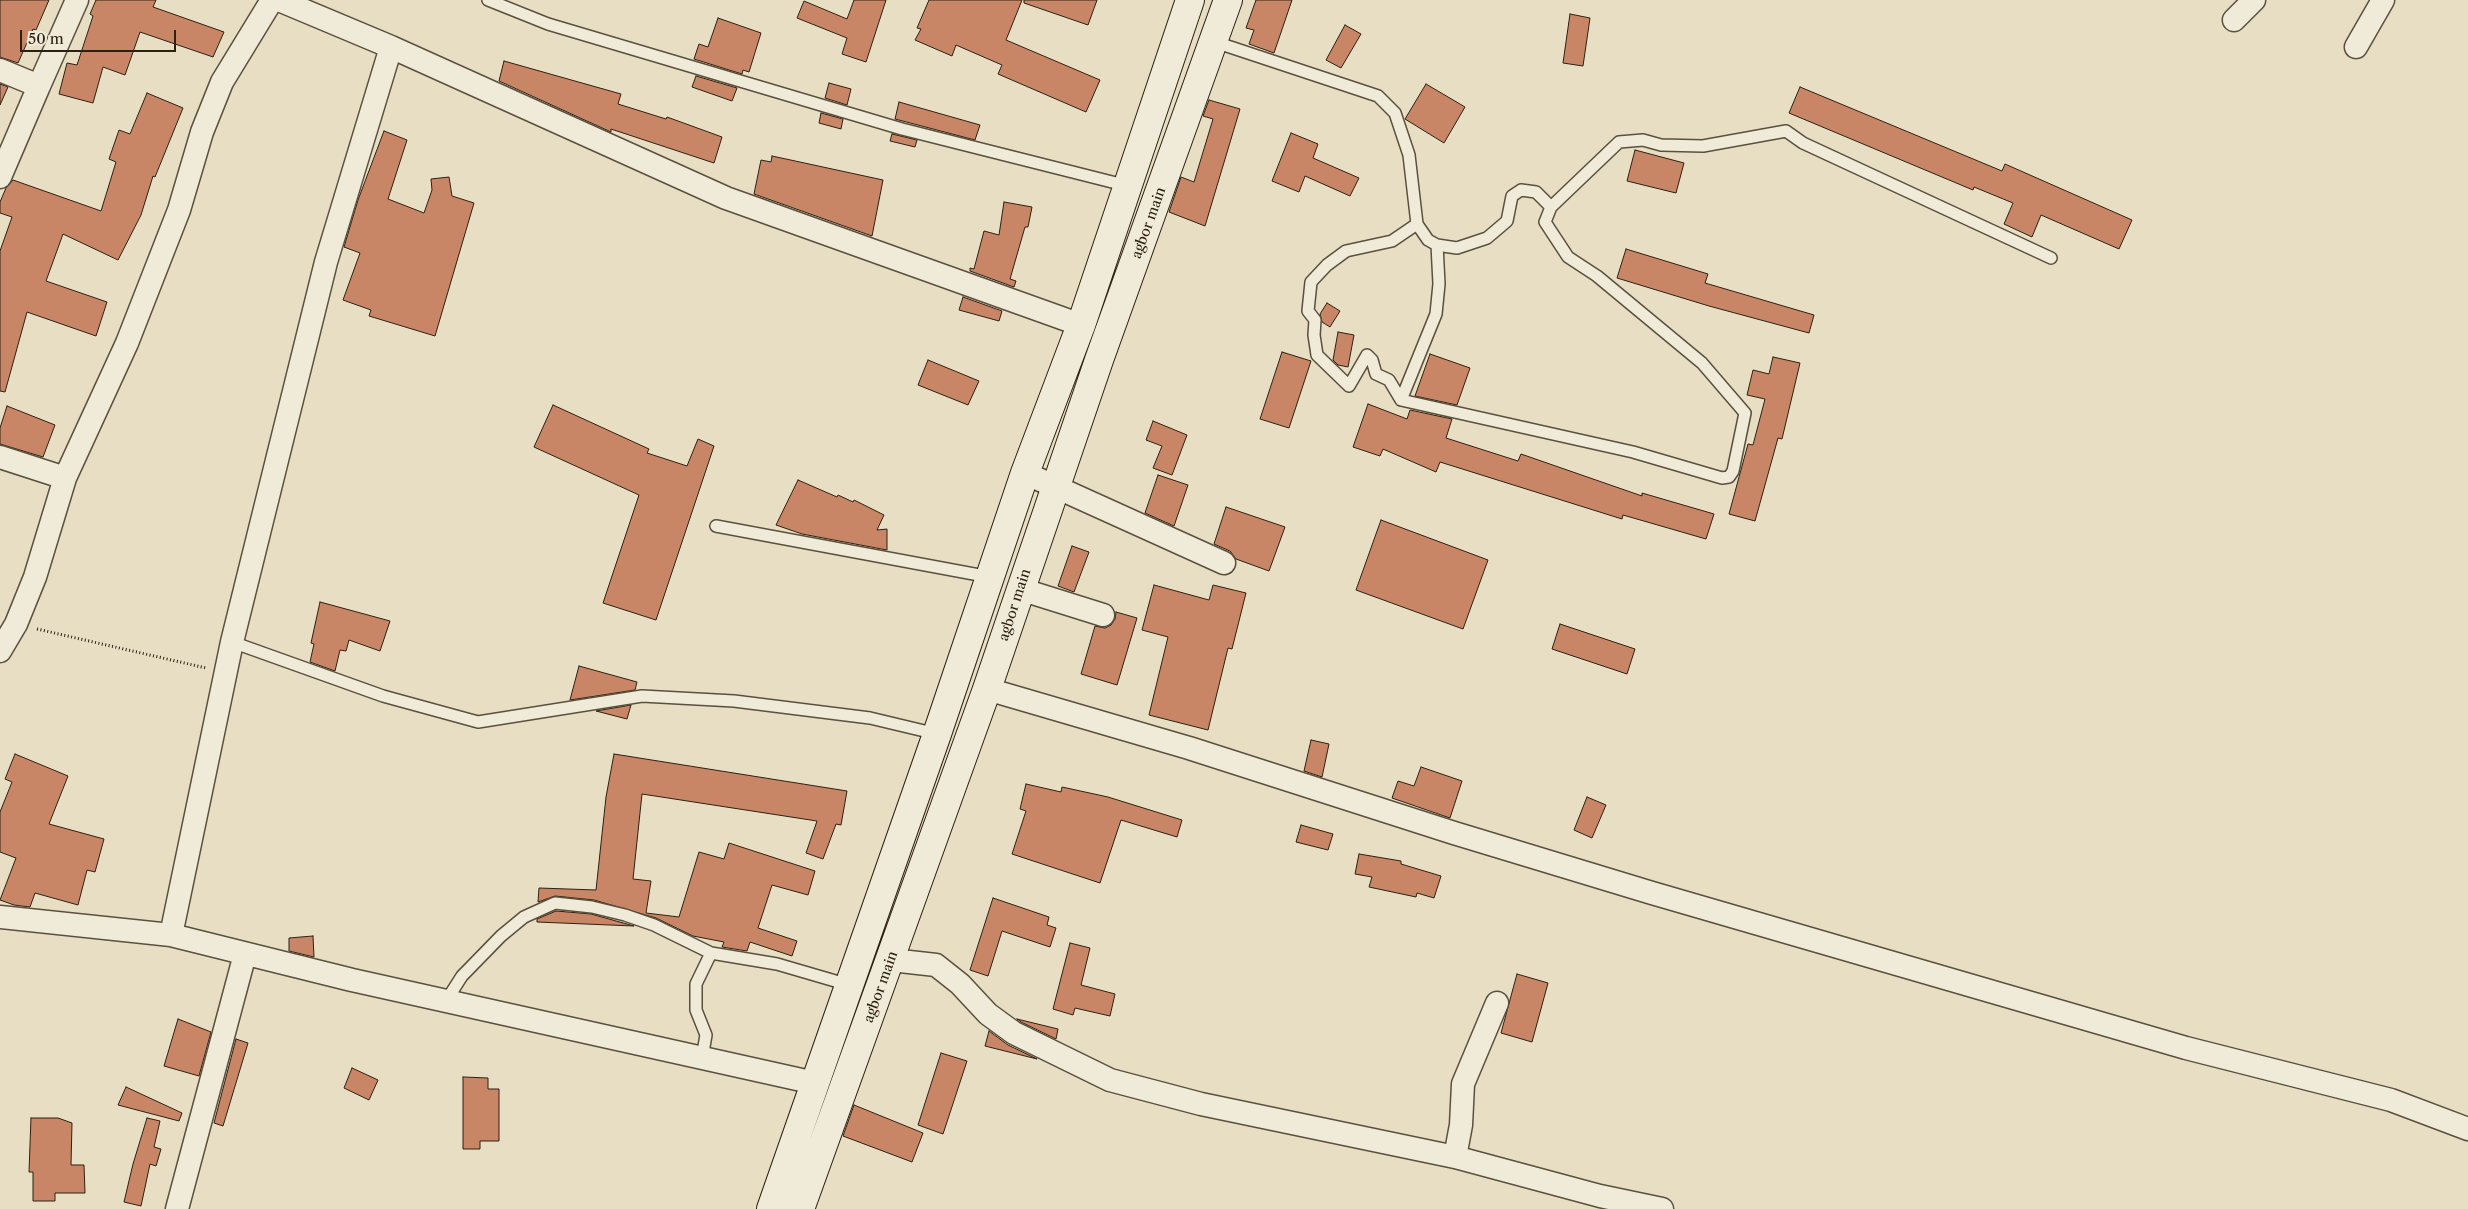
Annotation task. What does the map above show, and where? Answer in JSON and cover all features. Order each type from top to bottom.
[{"type":"main road","points":[[771,1209],[937,734],[1025,474],[1081,325],[1190,0]]},
{"type":"main road","name":"agbor main","points":[[800,1209],[988,689],[1055,486],[1228,0]]},
{"type":"street","points":[[0,177],[77,0]]},
{"type":"street","points":[[0,651],[16,624],[35,578],[65,478],[127,343],[179,210],[202,132],[222,82],[272,0]]},
{"type":"street","points":[[279,0],[391,47],[726,198],[1081,325]]},
{"type":"street","points":[[2234,20],[2254,0]]},
{"type":"street","points":[[2356,47],[2383,0]]},
{"type":"street","points":[[171,936],[225,672],[326,262],[391,47]]},
{"type":"street","points":[[0,70],[39,86]]},
{"type":"street","points":[[0,457],[65,478]]},
{"type":"street","points":[[1025,474],[1224,563]]},
{"type":"street","points":[[1020,589],[1103,615]]},
{"type":"street","points":[[988,689],[1189,748],[1454,833],[1652,893],[2186,1048],[2391,1100],[2468,1129]]},
{"type":"street","points":[[0,917],[171,936],[446,1001],[815,1083]]},
{"type":"street","points":[[177,1209],[245,954]]},
{"type":"street","points":[[891,960],[936,965],[956,979],[988,1014],[1014,1033],[1110,1080],[1201,1104],[1455,1157],[1600,1196],[1662,1209]]},
{"type":"street","points":[[1455,1157],[1461,1125],[1463,1084],[1497,1003]]},
{"type":"lane","points":[[488,0],[548,24],[892,126],[1128,186]]},
{"type":"lane","points":[[1212,41],[1378,96],[1395,113],[1408,155],[1411,191],[1418,224],[1428,240],[1437,245],[1457,248],[1487,238],[1507,221],[1512,196],[1521,190],[1536,192],[1551,207]]},
{"type":"lane","points":[[1418,224],[1392,240],[1342,254],[1311,282],[1308,310],[1315,320],[1314,335],[1317,355],[1349,386],[1367,355],[1372,360],[1376,374],[1389,380],[1401,400],[1633,452],[1722,478],[1728,477],[1733,471],[1745,412],[1702,363],[1597,276],[1568,257],[1545,222],[1551,207],[1619,142],[1643,140],[1661,145],[1703,146],[1786,130],[1803,142],[2051,258]]},
{"type":"lane","points":[[1401,400],[1436,314],[1439,284],[1437,245]]},
{"type":"lane","points":[[716,526],[991,577]]},
{"type":"lane","points":[[232,642],[383,696],[478,722],[642,696],[734,702],[870,718],[937,734]]},
{"type":"lane","points":[[446,1001],[462,976],[501,936],[524,917],[555,903],[592,907],[625,915],[654,925],[711,953],[777,964],[849,985]]},
{"type":"lane","points":[[702,1058],[706,1035],[696,1010],[696,984],[711,953]]},
{"type":"path","points":[[16,624],[170,661],[225,672]]},
{"type":"building","points":[[0,0],[49,0],[36,30],[33,29],[18,63],[0,57]]},
{"type":"building","points":[[96,0],[156,0],[153,7],[224,32],[213,57],[140,32],[125,75],[103,67],[93,103],[59,94],[67,63],[77,65],[93,16],[90,14]]},
{"type":"building","points":[[854,0],[886,0],[866,62],[842,54],[847,38],[797,18],[804,1],[847,19]]},
{"type":"building","points":[[929,0],[1022,0],[1006,40],[1100,80],[1086,112],[998,74],[1002,65],[956,45],[952,56],[915,40],[921,29],[917,28]]},
{"type":"building","points":[[1024,0],[1097,0],[1088,25],[1024,3]]},
{"type":"building","points":[[1256,0],[1292,0],[1274,53],[1249,44],[1254,30],[1246,28]]},
{"type":"building","points":[[1570,14],[1590,18],[1583,66],[1563,63]]},
{"type":"building","points":[[718,18],[761,33],[749,72],[743,70],[742,74],[694,59],[699,44],[708,47]]},
{"type":"building","points":[[1345,25],[1361,34],[1341,68],[1326,60]]},
{"type":"building","points":[[504,61],[621,94],[618,104],[666,119],[667,117],[722,137],[714,163],[611,129],[611,132],[499,81]]},
{"type":"building","points":[[696,76],[737,88],[732,101],[692,87]]},
{"type":"building","points":[[829,83],[851,89],[847,105],[825,98]]},
{"type":"building","points":[[0,84],[8,87],[0,105]]},
{"type":"building","points":[[1426,84],[1465,107],[1444,143],[1405,119]]},
{"type":"building","points":[[1800,87],[2002,171],[2005,164],[2132,220],[2119,249],[2041,215],[2032,237],[2004,224],[2013,203],[1974,187],[1973,190],[1789,113]]},
{"type":"building","points":[[147,93],[183,108],[155,177],[153,176],[141,215],[118,260],[63,234],[46,281],[107,302],[96,336],[27,312],[5,392],[0,391],[0,251],[12,217],[0,213],[0,202],[6,188],[13,180],[101,211],[116,162],[109,159],[119,130],[130,134]]},
{"type":"building","points":[[1209,100],[1240,109],[1205,226],[1169,212],[1181,177],[1194,182],[1213,119],[1203,116]]},
{"type":"building","points":[[899,102],[980,125],[975,140],[895,119]]},
{"type":"building","points":[[821,113],[843,119],[841,129],[819,123]]},
{"type":"building","points":[[384,131],[407,140],[388,199],[424,213],[432,190],[431,179],[449,177],[452,196],[474,203],[435,336],[369,316],[371,310],[343,300],[360,253],[344,247],[358,200]]},
{"type":"building","points":[[1291,133],[1318,144],[1313,158],[1359,178],[1350,196],[1305,176],[1299,192],[1272,181]]},
{"type":"building","points":[[892,134],[917,140],[915,147],[890,141]]},
{"type":"building","points":[[1635,150],[1684,163],[1676,193],[1627,181]]},
{"type":"building","points":[[772,156],[883,180],[872,236],[754,194],[761,160],[771,162]]},
{"type":"building","points":[[1004,202],[1032,207],[1028,227],[1025,227],[1010,279],[1016,281],[1014,287],[970,271],[970,268],[974,269],[984,231],[999,235]]},
{"type":"building","points":[[1626,249],[1708,274],[1705,283],[1814,315],[1809,333],[1709,306],[1617,278]]},
{"type":"building","points":[[963,297],[1002,311],[999,321],[959,310]]},
{"type":"building","points":[[1327,303],[1340,311],[1330,327],[1322,322],[1320,314]]},
{"type":"building","points":[[1338,332],[1354,335],[1348,367],[1338,365],[1333,360]]},
{"type":"building","points":[[1282,352],[1311,361],[1289,428],[1260,419]]},
{"type":"building","points":[[1430,354],[1470,368],[1457,405],[1415,396]]},
{"type":"building","points":[[1773,357],[1800,363],[1782,439],[1778,438],[1755,521],[1729,514],[1748,444],[1753,445],[1765,399],[1747,395],[1753,370],[1769,374]]},
{"type":"building","points":[[928,360],[979,381],[968,405],[918,385]]},
{"type":"building","points":[[1368,404],[1407,419],[1410,410],[1452,419],[1446,438],[1518,461],[1521,454],[1642,496],[1642,493],[1714,514],[1706,539],[1623,515],[1622,519],[1440,462],[1436,472],[1383,449],[1380,456],[1353,447]]},
{"type":"building","points":[[553,405],[649,449],[647,453],[687,466],[698,439],[714,446],[656,620],[603,603],[639,495],[534,447]]},
{"type":"building","points":[[7,406],[55,425],[43,457],[0,444],[0,428]]},
{"type":"building","points":[[1153,421],[1187,435],[1172,475],[1153,468],[1162,446],[1146,440]]},
{"type":"building","points":[[1158,475],[1188,485],[1174,526],[1145,513]]},
{"type":"building","points":[[798,480],[837,497],[838,495],[853,502],[854,500],[884,515],[877,530],[887,529],[887,550],[802,534],[776,525]]},
{"type":"building","points":[[1226,507],[1285,527],[1269,571],[1236,559],[1230,551],[1214,544]]},
{"type":"building","points":[[1381,520],[1488,560],[1463,629],[1356,590]]},
{"type":"building","points":[[1072,546],[1089,552],[1074,592],[1058,586]]},
{"type":"building","points":[[1154,585],[1209,600],[1213,585],[1246,593],[1232,649],[1228,648],[1208,730],[1149,715],[1168,637],[1142,630]]},
{"type":"building","points":[[320,602],[390,621],[380,651],[349,640],[346,651],[340,650],[335,671],[310,662],[314,644],[311,643]]},
{"type":"building","points":[[1116,612],[1137,618],[1117,685],[1081,674],[1095,626],[1105,628],[1111,625],[1115,619]]},
{"type":"building","points":[[1560,624],[1635,649],[1627,674],[1552,649]]},
{"type":"building","points":[[579,666],[637,682],[635,690],[570,700]]},
{"type":"building","points":[[631,705],[627,719],[596,711]]},
{"type":"building","points":[[1311,740],[1329,744],[1322,777],[1304,771]]},
{"type":"building","points":[[15,754],[68,776],[49,824],[104,839],[95,872],[87,870],[78,905],[35,893],[30,907],[14,905],[0,900],[16,858],[0,852],[0,812],[12,782],[5,779]]},
{"type":"building","points":[[614,754],[847,791],[841,825],[836,824],[823,859],[806,853],[817,821],[642,794],[633,879],[651,881],[646,913],[679,917],[699,852],[724,859],[729,843],[815,871],[808,895],[772,885],[758,928],[797,941],[792,956],[750,942],[747,951],[722,947],[724,942],[693,936],[656,918],[594,900],[555,896],[538,902],[539,888],[596,890],[606,797]]},
{"type":"building","points":[[1421,767],[1462,781],[1450,818],[1392,798],[1398,781],[1414,786]]},
{"type":"building","points":[[1026,784],[1061,792],[1062,787],[1108,797],[1182,820],[1177,837],[1121,820],[1100,883],[1012,854],[1026,811],[1020,809]]},
{"type":"building","points":[[1587,797],[1606,805],[1592,838],[1574,830]]},
{"type":"building","points":[[1301,825],[1333,834],[1328,850],[1296,842]]},
{"type":"building","points":[[1359,854],[1401,861],[1401,864],[1441,876],[1434,898],[1417,893],[1416,897],[1369,887],[1372,877],[1355,874]]},
{"type":"building","points":[[993,898],[1049,917],[1047,925],[1056,928],[1050,947],[1002,931],[988,976],[970,970]]},
{"type":"building","points":[[556,911],[591,914],[634,926],[537,922],[537,919]]},
{"type":"building","points":[[313,936],[314,957],[289,951],[289,938]]},
{"type":"building","points":[[1070,943],[1090,948],[1081,985],[1115,994],[1110,1016],[1075,1008],[1073,1015],[1053,1009]]},
{"type":"building","points":[[1517,974],[1548,983],[1532,1042],[1501,1033]]},
{"type":"building","points":[[178,1019],[211,1032],[199,1076],[164,1066]]},
{"type":"building","points":[[1017,1019],[1058,1029],[1056,1039],[1021,1022]]},
{"type":"building","points":[[989,1031],[1008,1045],[1037,1059],[985,1046]]},
{"type":"building","points":[[236,1039],[248,1043],[223,1126],[214,1123]]},
{"type":"building","points":[[941,1053],[967,1061],[943,1134],[918,1125]]},
{"type":"building","points":[[352,1068],[378,1080],[369,1100],[344,1088]]},
{"type":"building","points":[[463,1077],[488,1078],[488,1089],[499,1089],[499,1141],[480,1141],[480,1149],[463,1149]]},
{"type":"building","points":[[126,1087],[182,1113],[179,1121],[118,1105]]},
{"type":"building","points":[[854,1105],[923,1133],[912,1162],[843,1136]]},
{"type":"building","points":[[31,1118],[58,1118],[72,1123],[71,1165],[84,1165],[85,1193],[55,1193],[55,1201],[33,1201],[33,1172],[29,1172]]},
{"type":"building","points":[[147,1118],[160,1121],[154,1147],[161,1149],[156,1166],[150,1164],[141,1206],[124,1202]]}]
